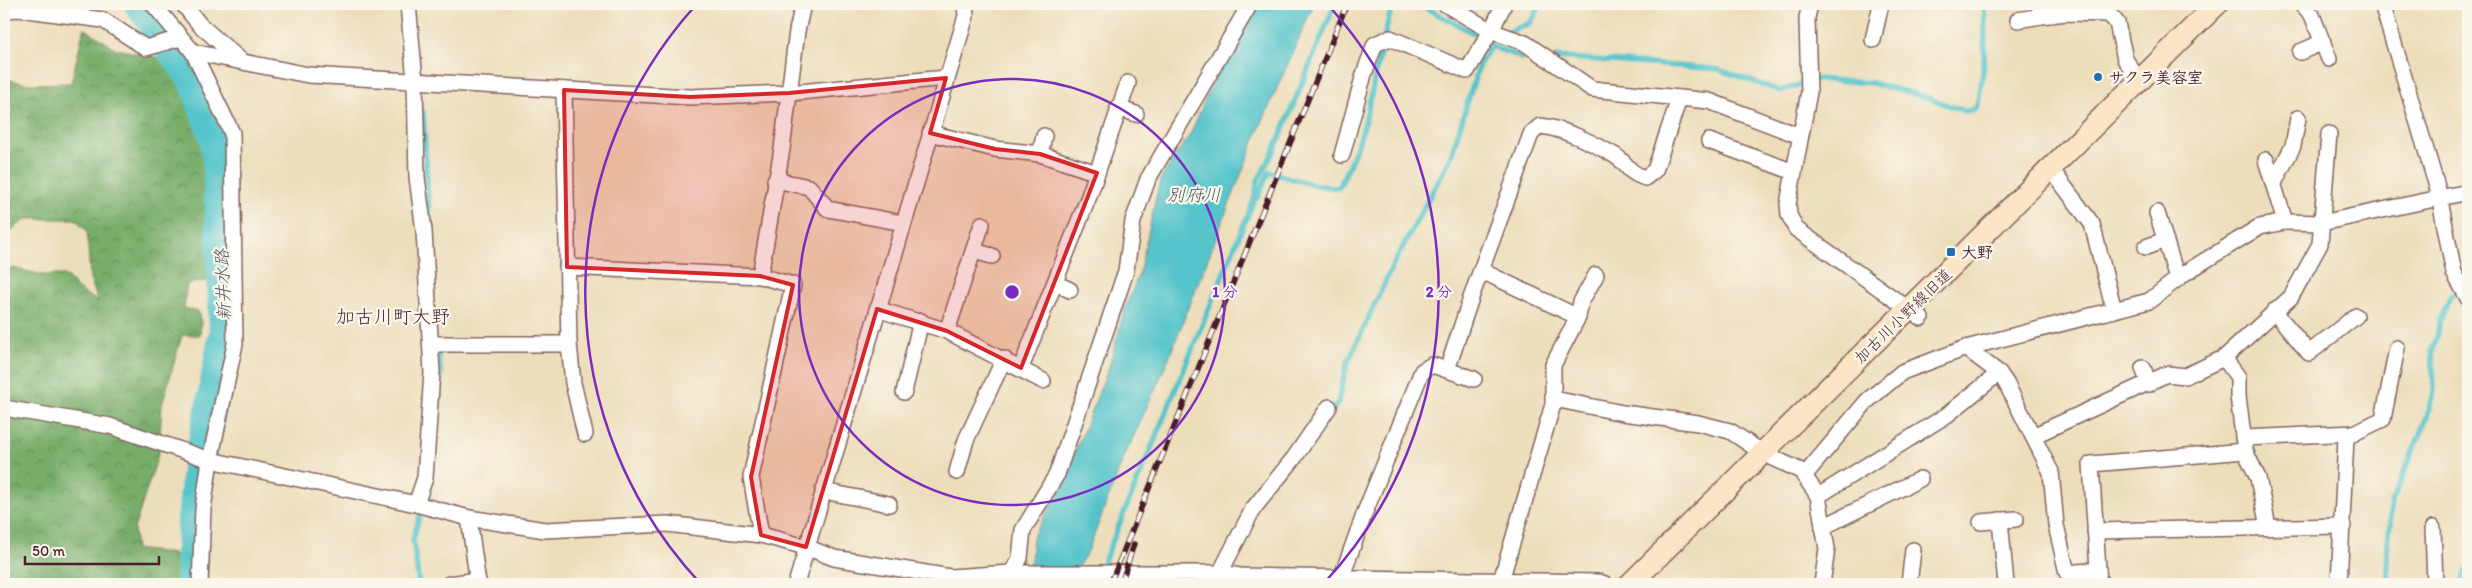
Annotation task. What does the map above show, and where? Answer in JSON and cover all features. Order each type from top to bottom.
[{"type":"street","points":[[153,4],[193,52],[232,133],[234,344],[210,460],[203,509],[200,584]]},
{"type":"street","points":[[183,4],[200,25],[240,60]]},
{"type":"street","points":[[408,4],[415,81],[417,177],[424,231],[432,372],[425,478],[416,504]]},
{"type":"street","points":[[760,276],[775,180],[782,149],[803,4]]},
{"type":"street","points":[[796,584],[966,16],[965,4]]},
{"type":"street","points":[[1009,579],[1020,558],[1023,530],[1057,474],[1091,378],[1126,271],[1133,221],[1148,179],[1250,4]]},
{"type":"street","points":[[1445,4],[1492,31],[1517,40],[1592,89],[1709,101],[1800,136]]},
{"type":"street","points":[[1342,155],[1342,131],[1375,44],[1390,38],[1467,71],[1492,31],[1504,4]]},
{"type":"street","points":[[1810,4],[1807,18],[1809,81],[1788,204],[1789,215],[1796,229],[1915,314]]},
{"type":"street","points":[[1873,40],[1881,4]]},
{"type":"street","name":"加古川小野線旧道","points":[[1630,584],[1763,453],[1915,314],[2051,169],[2217,4]]},
{"type":"street","points":[[2302,4],[2312,15],[2329,59]]},
{"type":"street","points":[[2382,4],[2440,199],[2454,273],[2468,298]]},
{"type":"street","points":[[4,10],[20,9],[103,20],[146,48],[180,38]]},
{"type":"street","points":[[2018,20],[2040,10],[2109,14],[2117,23],[2125,59],[2139,81]]},
{"type":"street","points":[[2300,52],[2323,42]]},
{"type":"street","points":[[193,52],[308,75],[690,98],[789,93],[946,78]]},
{"type":"street","points":[[1021,368],[1097,172],[1128,83]]},
{"type":"street","points":[[564,90],[569,344],[573,383],[584,434]]},
{"type":"street","points":[[1447,370],[1532,134],[1540,126],[1553,127],[1615,156],[1632,174],[1645,178],[1655,170],[1679,99]]},
{"type":"street","points":[[1118,108],[1136,114]]},
{"type":"street","points":[[2274,183],[2293,146],[2298,118]]},
{"type":"street","points":[[930,133],[995,149],[1040,154],[1097,172]]},
{"type":"street","points":[[2033,436],[2149,384],[2167,374],[2185,376],[2224,358],[2274,311],[2292,297],[2320,244],[2329,134]]},
{"type":"street","points":[[1040,154],[1044,136]]},
{"type":"street","points":[[1709,141],[1794,172]]},
{"type":"street","points":[[2266,160],[2285,222]]},
{"type":"street","points":[[2051,169],[2092,224],[2114,310]]},
{"type":"street","points":[[775,180],[809,186],[828,209],[903,223]]},
{"type":"street","points":[[1804,476],[1877,391],[1902,372],[1916,365],[1966,348],[2149,301],[2177,278],[2259,227],[2285,222],[2321,223],[2468,192]]},
{"type":"street","points":[[2157,214],[2177,278]]},
{"type":"street","points":[[947,330],[982,224]]},
{"type":"street","points":[[2146,247],[2165,240]]},
{"type":"street","points":[[974,251],[992,256]]},
{"type":"street","points":[[567,267],[760,276],[793,284],[751,477],[760,535]]},
{"type":"street","points":[[1482,271],[1578,317]]},
{"type":"street","points":[[1501,582],[1553,405],[1553,366],[1578,317],[1581,302],[1596,275]]},
{"type":"street","points":[[1054,283],[1070,290]]},
{"type":"street","points":[[877,309],[947,330],[1044,381]]},
{"type":"street","points":[[2274,311],[2309,353],[2356,316]]},
{"type":"street","points":[[904,392],[921,321]]},
{"type":"street","points":[[431,344],[569,344]]},
{"type":"street","points":[[1966,348],[1999,373],[2033,436],[2052,479],[2056,525],[2067,573],[2098,577],[2091,464],[2354,433]]},
{"type":"street","points":[[2339,584],[2346,438],[2383,419],[2397,348]]},
{"type":"street","points":[[2224,358],[2238,377],[2244,445],[2258,478],[2268,527]]},
{"type":"street","points":[[957,472],[966,440],[1004,359]]},
{"type":"street","points":[[1342,576],[1368,504],[1422,370],[1432,366],[1474,379]]},
{"type":"street","points":[[2142,368],[2149,384]]},
{"type":"street","points":[[1818,496],[1947,415],[1999,373]]},
{"type":"street","points":[[1553,405],[1560,400],[1623,413],[1698,422],[1730,431],[1763,453],[1800,471],[1818,496],[1827,549],[1822,584]]},
{"type":"street","points":[[1228,579],[1253,509],[1294,458],[1330,407]]},
{"type":"street","points":[[4,408],[110,426],[210,460],[416,504],[469,518],[545,530],[667,524],[760,535],[806,547],[834,558],[949,581],[1084,578],[1228,579],[1342,576],[1501,582],[1599,582],[1605,584]]},
{"type":"street","points":[[1823,527],[1920,479]]},
{"type":"street","points":[[823,491],[890,504]]},
{"type":"street","points":[[450,584],[478,582],[469,518]]},
{"type":"street","points":[[1981,522],[2016,519]]},
{"type":"street","points":[[2000,520],[2006,584]]},
{"type":"street","points":[[2095,531],[2343,526]]},
{"type":"street","points":[[2433,528],[2435,584]]},
{"type":"street","points":[[1909,584],[1913,550]]},
{"type":"highlighted area","points":[[946,78],[930,133],[995,149],[1040,154],[1097,173],[1021,368],[947,331],[877,309],[806,547],[761,535],[751,477],[793,285],[760,276],[567,267],[564,90],[690,97],[789,93]]},
{"type":"green space","points":[[84,28],[116,49],[179,62],[199,94],[219,140],[225,266],[212,280],[187,284],[184,308],[198,311],[201,322],[200,335],[182,335],[162,405],[159,452],[134,529],[136,549],[175,554],[183,577],[182,584],[4,584],[4,271],[12,268],[44,275],[65,275],[78,289],[98,302],[90,279],[87,231],[75,219],[26,219],[4,236],[4,79],[30,84],[71,83]]},
{"type":"water","name":"別府川","points":[[1245,4],[1314,4],[1257,134],[1166,365],[1122,462],[1088,551],[1067,584],[1021,584],[1031,560],[1033,536],[1058,494],[1109,367],[1124,311],[1139,274],[1160,180],[1191,133]]},
{"type":"waterway","name":"新井水路","points":[[140,4],[195,81],[215,137],[219,171],[225,331],[198,467],[193,521],[191,584]]},
{"type":"waterway","points":[[1103,564],[1254,200],[1258,180],[1275,149],[1335,4]]},
{"type":"waterway","points":[[1254,200],[1258,196],[1269,172],[1311,184],[1338,188],[1340,186],[1362,132],[1393,4]]},
{"type":"waterway","points":[[1418,4],[1485,39]]},
{"type":"waterway","points":[[1506,33],[1530,23],[1541,4]]},
{"type":"waterway","points":[[1556,57],[1717,69],[1780,91],[1817,79],[1871,83],[1923,96],[1965,111],[1976,109],[1979,96],[1985,43],[1984,4]]},
{"type":"waterway","points":[[1490,43],[1491,46],[1521,58]]},
{"type":"waterway","points":[[1332,411],[1338,402],[1347,364],[1392,267],[1450,159],[1479,65],[1491,46]]},
{"type":"waterway","points":[[423,112],[429,215]]},
{"type":"waterway","points":[[432,249],[434,272]]},
{"type":"waterway","points":[[2465,263],[2468,257]]},
{"type":"waterway","points":[[2389,584],[2387,553],[2392,502],[2427,417],[2434,388],[2432,351],[2441,318],[2451,295]]},
{"type":"waterway","points":[[437,409],[441,372],[438,354]]},
{"type":"waterway","points":[[419,584],[413,539],[420,515]]},
{"type":"waterway","points":[[2461,584],[2468,569]]},
{"type":"railway","points":[[1110,584],[1347,4]]},
{"type":"railway","points":[[1121,584],[1134,544]]},
{"type":"place","name":"サクラ美容室","points":[[2098,77]]},
{"type":"place","name":"大野","points":[[1951,252]]},
{"type":"district","name":"加古川町大野","points":[[393,316]]}]
